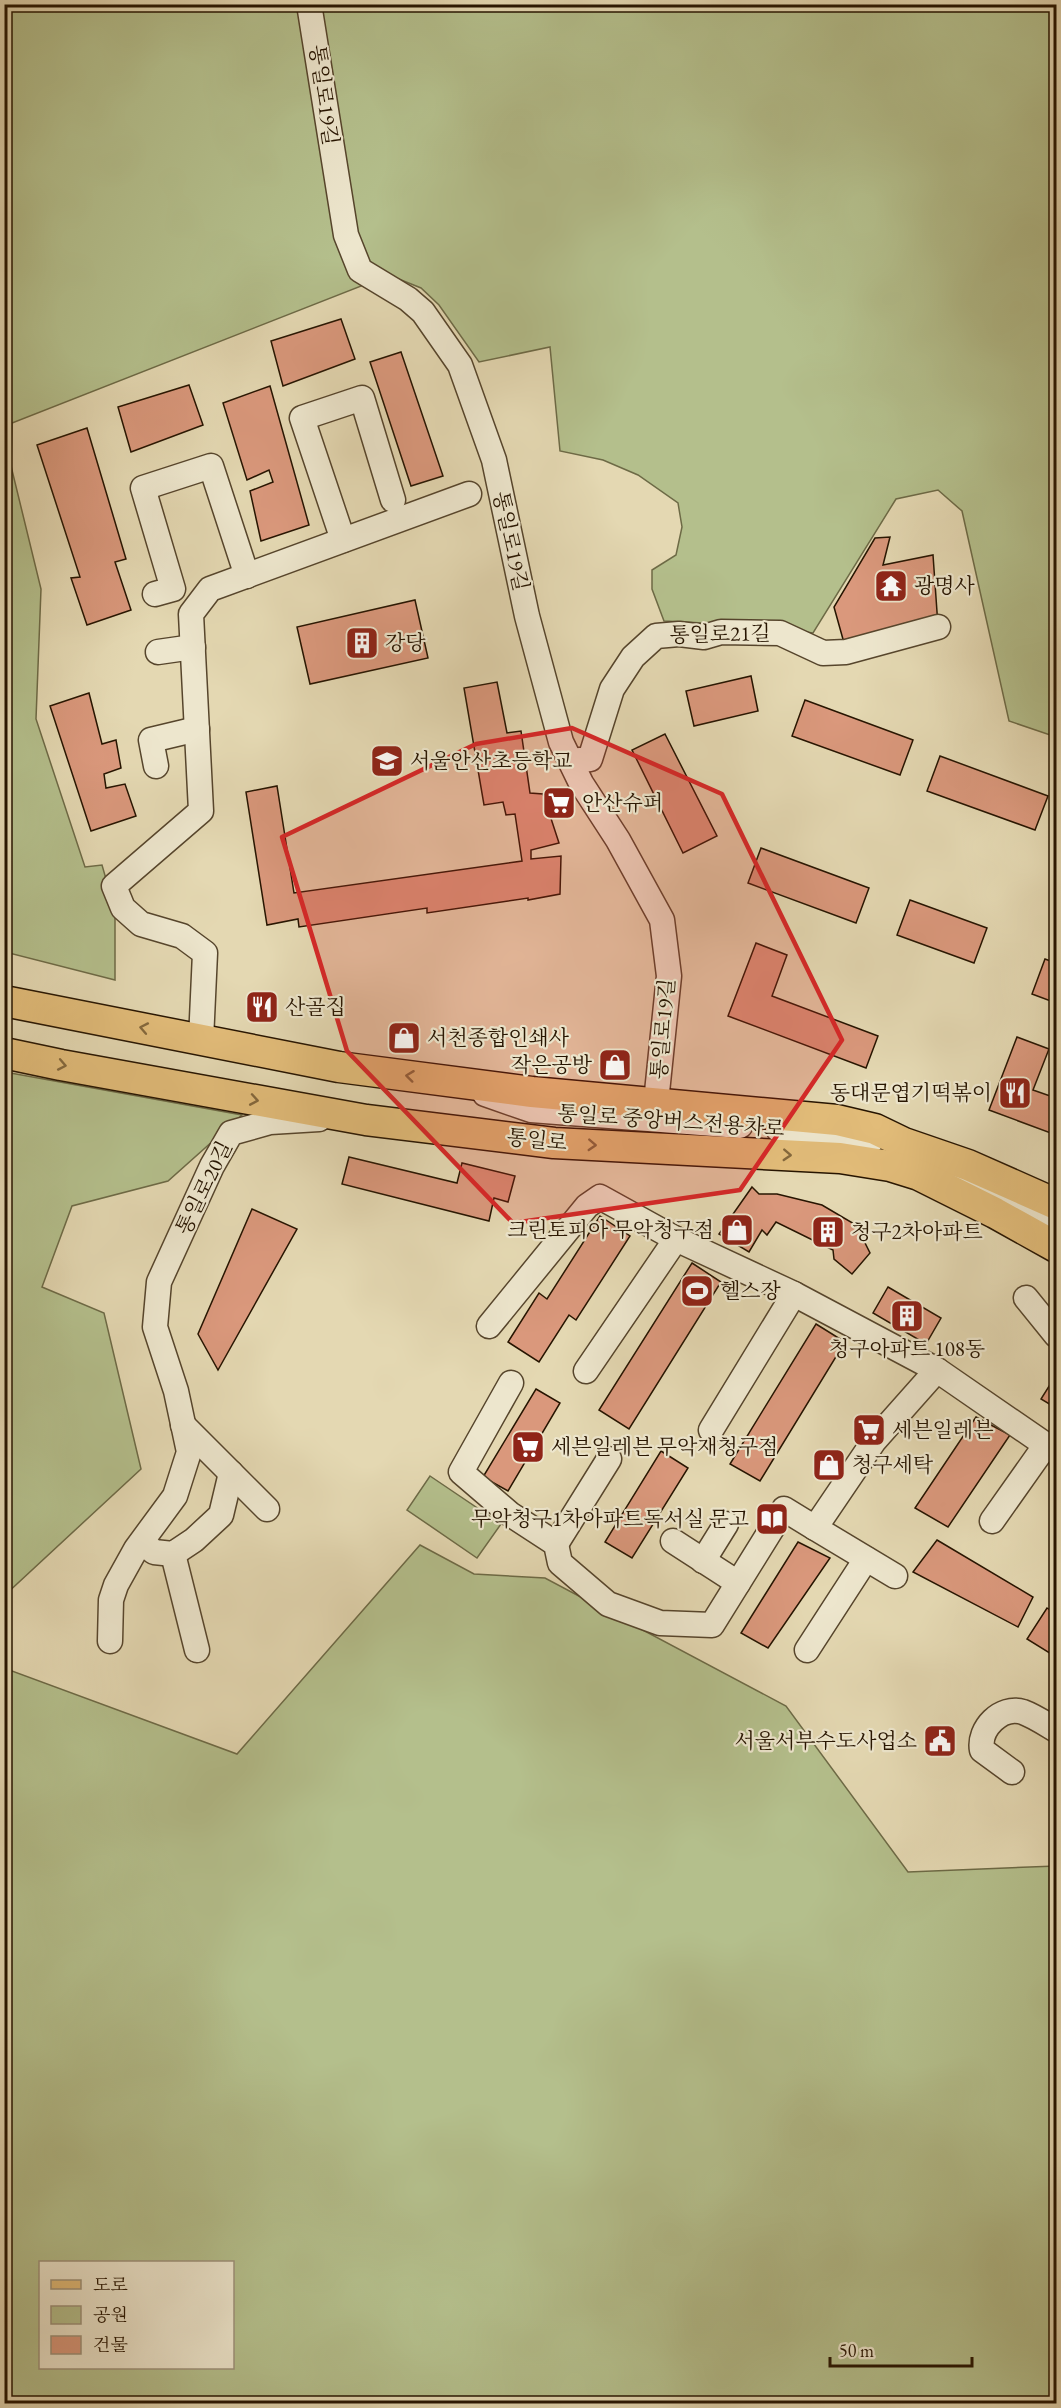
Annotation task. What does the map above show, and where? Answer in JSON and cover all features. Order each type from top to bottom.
[{"type":"main road","name":"통일로","points":[[4,1001],[305,1062],[532,1092],[837,1120],[875,1129],[897,1154],[929,1180],[1056,1247]]},
{"type":"main road","name":"통일로","points":[[4,1053],[366,1120],[554,1143],[840,1158],[897,1154],[968,1165],[1056,1204]]},
{"type":"street","name":"통일로19길","points":[[309,4],[346,235],[360,270],[423,312],[460,365],[494,460],[527,616],[561,742],[581,783],[618,840],[662,920],[669,976],[656,1102]]},
{"type":"street","points":[[344,540],[302,418],[362,398],[393,500]]},
{"type":"street","points":[[155,594],[173,589],[143,488],[211,466],[247,576]]},
{"type":"street","points":[[201,1040],[205,953],[182,936],[141,924],[123,908],[114,886],[201,811],[191,614],[210,589],[470,494]]},
{"type":"street","name":"통일로21길","points":[[571,761],[590,759],[612,689],[633,657],[656,636],[680,634],[704,637],[721,632],[780,633],[823,653],[846,652],[938,627]]},
{"type":"street","points":[[158,652],[193,647]]},
{"type":"street","points":[[156,766],[151,740],[197,729]]},
{"type":"street","name":"통일로 중앙버스전용차로","points":[[442,1080],[531,1110],[764,1127],[897,1154],[958,1176],[1056,1225]]},
{"type":"street","name":"통일로20길","points":[[110,1641],[114,1592],[142,1542],[176,1496],[189,1452],[176,1391],[155,1327],[159,1282],[212,1166],[231,1133],[270,1122],[325,1119],[512,1151],[516,1138]]},
{"type":"street","points":[[489,1326],[587,1206],[600,1197],[676,1239],[794,1294],[937,1370],[1051,1449],[992,1521]]},
{"type":"street","points":[[586,1371],[676,1239]]},
{"type":"street","points":[[711,1430],[794,1294]]},
{"type":"street","points":[[1026,1298],[1056,1335]]},
{"type":"street","points":[[815,1528],[874,1441],[937,1370]]},
{"type":"street","points":[[512,1383],[461,1472],[510,1514],[556,1544]]},
{"type":"street","points":[[183,1425],[267,1509]]},
{"type":"street","points":[[609,1459],[556,1544],[560,1563],[608,1604],[660,1623],[712,1625],[784,1509],[895,1576]]},
{"type":"street","points":[[142,1542],[154,1552],[173,1554],[194,1540],[221,1515],[231,1473]]},
{"type":"street","points":[[703,1560],[726,1524]]},
{"type":"street","points":[[673,1541],[738,1583]]},
{"type":"street","points":[[173,1554],[197,1650]]},
{"type":"street","points":[[807,1650],[866,1559]]},
{"type":"street","points":[[1012,1772],[982,1750],[980,1740],[985,1728],[992,1721],[1000,1714],[1021,1711],[1056,1730]]},
{"type":"highlighted area","points":[[572,728],[722,794],[842,1040],[740,1190],[513,1223],[347,1051],[282,837],[476,744]]},
{"type":"green space","points":[[4,5],[1056,5],[1056,737],[1009,721],[962,511],[938,490],[896,499],[813,633],[763,626],[664,621],[652,589],[652,570],[676,555],[682,527],[678,503],[638,475],[603,460],[560,451],[550,347],[479,362],[439,305],[421,288],[389,275],[12,423],[11,466],[41,589],[36,719],[85,867],[102,865],[115,910],[115,980],[5,952]]},
{"type":"green space","points":[[5,1072],[242,1115],[168,1181],[72,1206],[42,1287],[104,1313],[141,1469],[5,1595]]},
{"type":"green space","points":[[430,1476],[501,1524],[477,1558],[407,1510]]},
{"type":"green space","points":[[420,1545],[474,1574],[545,1578],[786,1706],[908,1872],[1056,1866],[1056,2403],[5,2403],[4,1668],[237,1754]]},
{"type":"building","points":[[341,319],[355,359],[283,386],[271,341]]},
{"type":"building","points":[[401,352],[443,476],[411,486],[370,362]]},
{"type":"building","points":[[189,385],[203,425],[131,452],[118,407]]},
{"type":"building","points":[[270,386],[309,525],[261,541],[250,491],[273,482],[269,470],[247,480],[223,403]]},
{"type":"building","points":[[87,428],[126,559],[115,562],[131,610],[87,625],[71,578],[80,577],[37,445]]},
{"type":"building","name":"광명사","points":[[890,537],[883,565],[933,555],[938,626],[846,650],[834,607],[875,538]]},
{"type":"building","name":"강당","points":[[415,600],[428,658],[310,684],[297,627]]},
{"type":"building","points":[[751,676],[758,711],[694,726],[686,691]]},
{"type":"building","name":"서울안산초등학교","points":[[497,682],[507,733],[521,731],[530,793],[543,794],[559,843],[531,850],[531,859],[561,856],[560,894],[427,913],[427,908],[299,927],[298,919],[267,925],[246,792],[277,786],[294,893],[522,861],[515,814],[506,815],[503,802],[484,805],[464,688]]},
{"type":"building","points":[[89,693],[102,744],[116,740],[121,768],[104,774],[106,788],[125,784],[136,816],[91,831],[50,706]]},
{"type":"building","points":[[805,700],[913,740],[900,775],[792,736]]},
{"type":"building","points":[[665,734],[717,836],[683,853],[632,750]]},
{"type":"building","points":[[940,756],[1048,796],[1035,830],[927,791]]},
{"type":"building","points":[[761,848],[869,888],[856,923],[748,883]]},
{"type":"building","points":[[910,900],[987,928],[974,963],[897,935]]},
{"type":"building","points":[[756,943],[787,955],[772,996],[878,1036],[866,1068],[728,1016]]},
{"type":"building","points":[[1045,959],[1056,963],[1056,1003],[1032,994]]},
{"type":"building","points":[[1017,1037],[1049,1049],[1033,1090],[1056,1098],[1056,1135],[989,1110]]},
{"type":"building","points":[[349,1157],[457,1183],[462,1163],[515,1176],[508,1202],[494,1198],[489,1221],[342,1184]]},
{"type":"building","name":"청구2차아파트","points":[[752,1187],[759,1194],[777,1194],[822,1205],[856,1225],[870,1253],[852,1274],[834,1259],[833,1250],[776,1222],[767,1235],[762,1230],[749,1252],[719,1234]]},
{"type":"building","points":[[252,1209],[297,1229],[218,1370],[198,1334]]},
{"type":"building","points":[[600,1216],[630,1236],[576,1320],[569,1315],[539,1362],[508,1342],[539,1293],[547,1299]]},
{"type":"building","points":[[692,1263],[721,1282],[629,1429],[599,1410]]},
{"type":"building","name":"청구아파트 108동","points":[[888,1287],[941,1318],[926,1344],[873,1313]]},
{"type":"building","points":[[816,1324],[845,1342],[760,1481],[730,1464]]},
{"type":"building","points":[[1056,1375],[1056,1408],[1041,1399]]},
{"type":"building","points":[[536,1389],[560,1403],[508,1491],[483,1477]]},
{"type":"building","points":[[976,1417],[1010,1435],[948,1527],[915,1508]]},
{"type":"building","points":[[661,1451],[688,1468],[632,1558],[605,1542]]},
{"type":"building","points":[[937,1540],[1033,1597],[1018,1627],[913,1572]]},
{"type":"building","points":[[798,1542],[830,1558],[768,1648],[741,1633]]},
{"type":"building","points":[[1047,1608],[1056,1614],[1056,1657],[1027,1639]]},
{"type":"place","name":"광명사","points":[[891,586]]},
{"type":"place","name":"강당","points":[[362,643]]},
{"type":"place","name":"서울안산초등학교","points":[[387,761]]},
{"type":"place","name":"안산슈퍼","points":[[559,803]]},
{"type":"place","name":"산골집","points":[[262,1007]]},
{"type":"place","name":"서천종합인쇄사","points":[[404,1038]]},
{"type":"place","name":"작은공방","points":[[615,1065]]},
{"type":"place","name":"동대문엽기떡볶이","points":[[1015,1093]]},
{"type":"place","name":"크린토피아 무악청구점","points":[[737,1230]]},
{"type":"place","name":"청구2차아파트","points":[[828,1232]]},
{"type":"place","name":"헬스장","points":[[697,1291]]},
{"type":"place","name":"청구아파트 108동","points":[[907,1316]]},
{"type":"place","name":"세븐일레븐","points":[[869,1430]]},
{"type":"place","name":"세븐일레븐 무악재청구점","points":[[528,1447]]},
{"type":"place","name":"청구세탁","points":[[829,1465]]},
{"type":"place","name":"무악청구1차아파트독서실 문고","points":[[772,1519]]},
{"type":"place","name":"서울서부수도사업소","points":[[940,1741]]}]
